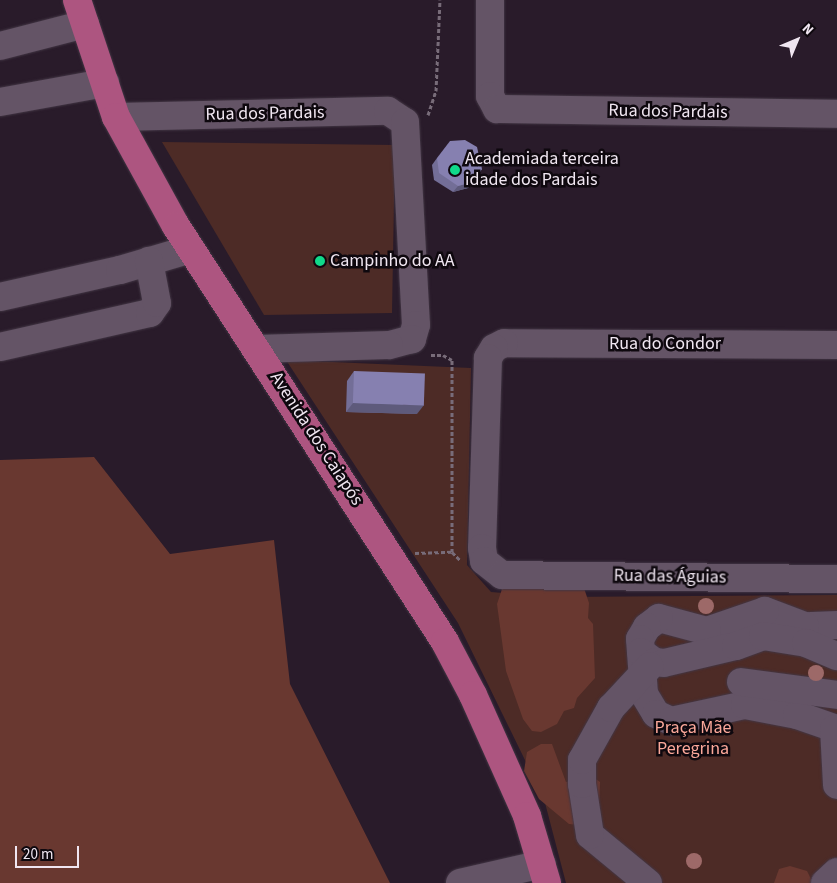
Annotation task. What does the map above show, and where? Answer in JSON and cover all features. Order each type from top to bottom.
[{"type":"main road","name":"Avenida dos Caiapós","points":[[81,12],[116,117],[169,255],[256,349],[390,553],[445,642],[473,695],[527,816],[545,874]]},
{"type":"street","name":"Rua dos Pardais","points":[[490,0],[490,96],[493,106],[500,110],[837,114]]},
{"type":"street","points":[[0,46],[81,12]]},
{"type":"street","points":[[0,102],[105,83]]},
{"type":"street","name":"Rua dos Pardais","points":[[116,117],[388,111],[400,116],[407,126]]},
{"type":"street","points":[[256,349],[402,344],[412,339],[416,325],[407,126]]},
{"type":"street","points":[[0,297],[169,255],[158,302],[150,313],[0,347]]},
{"type":"street","name":"Rua do Condor","points":[[492,567],[488,358],[494,348],[504,344],[837,345]]},
{"type":"street","name":"Rua das Águias","points":[[492,567],[837,579]]},
{"type":"street","points":[[837,625],[805,626],[765,611],[707,630],[659,618],[647,627],[640,638],[646,663],[644,694],[656,714],[671,721],[738,698],[837,695]]},
{"type":"street","points":[[646,663],[664,663],[728,648],[763,636],[784,637],[837,656]]},
{"type":"street","points":[[728,648],[738,698]]},
{"type":"street","points":[[646,663],[611,708],[589,746],[582,760],[582,784],[590,835],[648,883]]},
{"type":"street","points":[[738,698],[797,715],[836,729],[837,786]]},
{"type":"street","points":[[825,883],[837,872]]},
{"type":"street","points":[[460,883],[545,874]]},
{"type":"path","points":[[407,126],[421,123],[428,115],[436,91],[440,0]]},
{"type":"path","points":[[402,344],[406,354],[443,355],[452,360],[452,552]]},
{"type":"path","points":[[390,553],[452,552],[463,562],[492,567]]},
{"type":"green space","points":[[162,142],[395,145],[392,313],[264,315]]},
{"type":"green space","name":"Praça Mãe Peregrina","points":[[286,360],[471,368],[467,565],[491,592],[559,597],[837,595],[837,883],[566,883],[544,799],[458,623]]},
{"type":"shaded area","points":[[94,457],[170,554],[274,540],[290,684],[390,883],[0,883],[0,460]]},
{"type":"shaded area","points":[[583,585],[589,603],[588,618],[593,624],[595,678],[577,698],[574,708],[564,711],[557,724],[541,732],[532,731],[523,719],[506,671],[497,604],[503,586]]},
{"type":"shaded area","points":[[541,744],[552,744],[566,782],[590,775],[600,782],[599,808],[580,825],[569,824],[539,799],[524,771],[527,752]]},
{"type":"shaded area","points":[[790,866],[807,871],[813,883],[774,883],[779,869]]},
{"type":"building","name":"Academiada terceira idade dos Pardais","points":[[465,140],[477,147],[482,169],[473,182],[458,186],[439,173],[437,158],[450,141]]},
{"type":"building","points":[[354,371],[425,373],[424,405],[353,403]]},
{"type":"place","name":"Academiada terceira idade dos Pardais","points":[[455,170]]},
{"type":"place","name":"Campinho do AA","points":[[320,261]]}]
